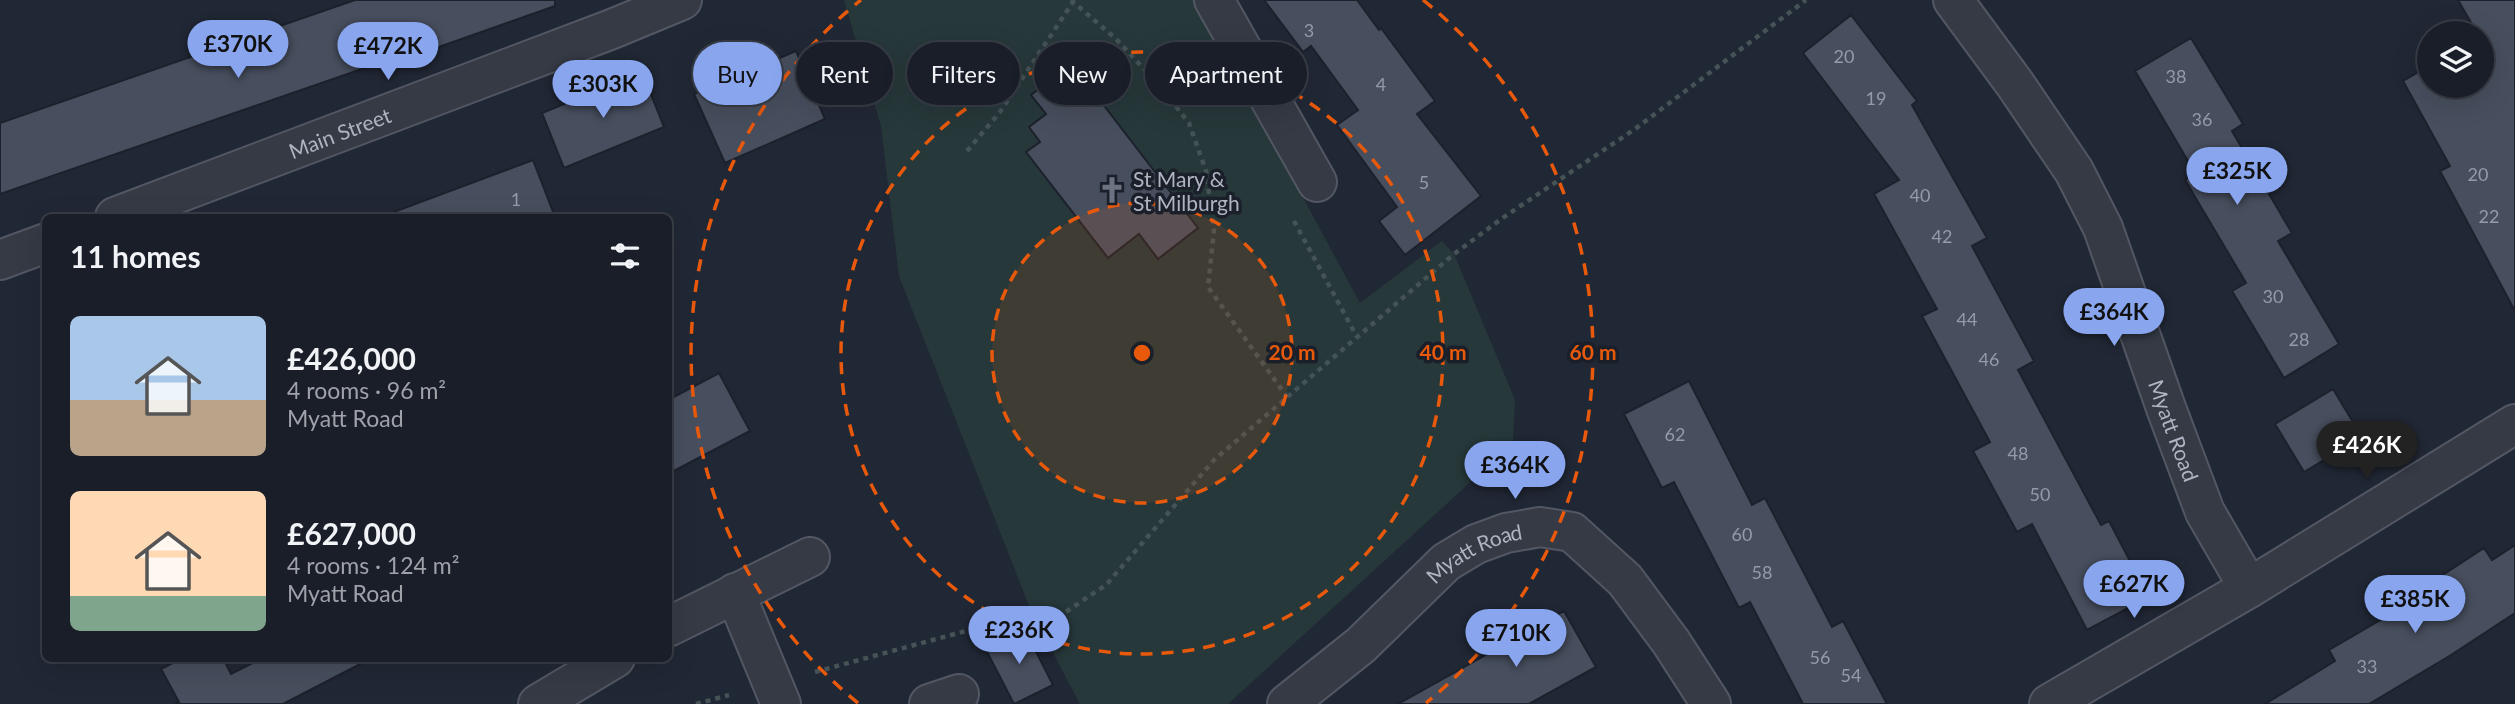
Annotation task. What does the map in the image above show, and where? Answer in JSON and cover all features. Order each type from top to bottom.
[{"type":"street","name":"Main Street","points":[[123,214],[612,29],[681,0]]},
{"type":"street","points":[[1214,0],[1317,182]]},
{"type":"street","name":"Myatt Road","points":[[1953,0],[2074,171],[2103,228],[2205,512],[2249,587]]},
{"type":"street","points":[[0,260],[42,244]]},
{"type":"street","points":[[2049,704],[2249,587],[2515,424]]},
{"type":"street","name":"Myatt Road","points":[[1287,704],[1360,645],[1446,562],[1476,544],[1506,533],[1540,527],[1572,532],[1625,580],[1671,642],[1711,704]]},
{"type":"street","points":[[672,625],[810,557]]},
{"type":"street","points":[[735,593],[777,693]]},
{"type":"street","points":[[538,704],[608,662]]},
{"type":"path","points":[[696,704],[777,693],[1032,614],[1047,616],[1064,613],[1106,585],[1214,460],[1454,254],[1635,129],[1806,0]]},
{"type":"path","points":[[967,151],[1000,112],[1072,1],[1116,39],[1158,84],[1189,123],[1206,171],[1214,230],[1208,287],[1287,397]]},
{"type":"shaded area","points":[[844,0],[1196,0],[1219,42],[1145,42],[1145,105],[1253,105],[1360,303],[1442,241],[1454,254],[1515,400],[1513,443],[1228,704],[1080,704],[1032,613],[899,276],[881,126],[875,105],[893,105],[893,42],[856,42]]},
{"type":"building","points":[[355,0],[555,0],[555,6],[419,54],[417,50],[0,194],[0,123]]},
{"type":"building","points":[[1264,0],[1357,0],[1435,101],[1417,114],[1481,196],[1405,255],[1379,221],[1397,207],[1337,125],[1358,110],[1311,46],[1307,49],[1307,42],[1296,42]]},
{"type":"building","points":[[2458,0],[2515,0],[2515,311],[2440,171],[2450,166],[2403,81],[2417,73],[2417,98],[2494,98],[2494,21],[2470,21]]},
{"type":"building","points":[[1851,15],[1917,101],[1912,105],[1987,238],[1972,246],[2034,361],[2018,370],[2101,525],[2109,521],[2149,597],[2087,630],[2032,524],[2017,532],[1973,451],[1990,442],[1922,316],[1937,309],[1874,194],[1899,180],[1803,53]]},
{"type":"building","points":[[2191,38],[2243,124],[2232,131],[2292,233],[2278,241],[2339,344],[2284,378],[2232,291],[2246,283],[2185,180],[2195,173],[2135,71]]},
{"type":"building","points":[[796,51],[796,105],[819,105],[825,119],[725,163],[699,105],[782,105],[782,57]]},
{"type":"building","points":[[642,72],[664,127],[564,168],[542,113]]},
{"type":"building","name":"St Mary & St Milburgh","points":[[1039,105],[1104,105],[1198,228],[1158,259],[1139,234],[1108,258],[1026,152],[1040,142],[1029,127],[1046,114]]},
{"type":"building","points":[[533,160],[554,214],[391,214]]},
{"type":"building","points":[[719,373],[750,431],[672,472],[672,398]]},
{"type":"building","points":[[1689,381],[1752,505],[1765,498],[1832,627],[1843,621],[1887,704],[1803,704],[1750,602],[1739,608],[1674,482],[1662,488],[1624,414]]},
{"type":"building","points":[[2333,389],[2362,437],[2304,472],[2275,424]]},
{"type":"building","points":[[2515,545],[2515,613],[2451,655],[2369,704],[2265,704],[2335,661],[2329,650],[2430,591],[2426,586],[2484,548],[2492,560]]},
{"type":"building","points":[[1564,611],[1596,667],[1529,704],[1398,704]]},
{"type":"building","points":[[1024,628],[1053,685],[1014,704],[985,648]]},
{"type":"building","points":[[174,662],[225,662],[231,674],[255,662],[364,662],[283,704],[175,704],[179,702],[161,669]]},
{"type":"place","name":"St Mary & St Milburgh","points":[[1112,190]]}]
